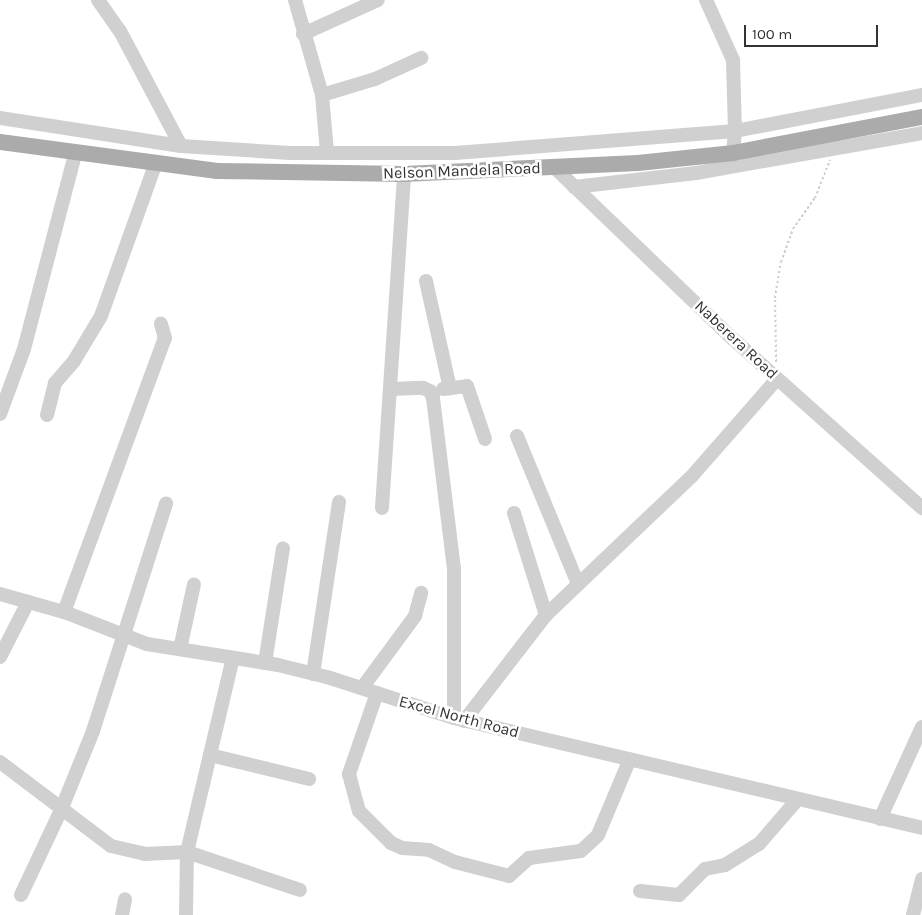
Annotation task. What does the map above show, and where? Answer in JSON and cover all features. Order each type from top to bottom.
[{"type":"main road","name":"Nelson Mandela Road","points":[[0,142],[155,165],[271,173],[404,174],[554,167],[733,153],[922,117]]},
{"type":"street","points":[[98,0],[124,39],[181,146]]},
{"type":"street","points":[[295,0],[303,34],[322,94],[327,152]]},
{"type":"street","points":[[303,34],[378,0]]},
{"type":"street","points":[[706,0],[733,60],[735,131],[733,153]]},
{"type":"street","points":[[322,94],[375,79],[421,58]]},
{"type":"street","points":[[0,118],[181,146],[327,152],[455,153],[735,131],[922,96]]},
{"type":"street","points":[[574,187],[696,173],[834,151],[922,133]]},
{"type":"street","points":[[0,414],[24,348],[75,154]]},
{"type":"street","points":[[46,415],[55,383],[74,361],[101,316],[155,165]]},
{"type":"street","name":"Naberera Road","points":[[554,167],[777,379],[922,508]]},
{"type":"street","points":[[382,508],[404,174]]},
{"type":"street","points":[[426,281],[450,388]]},
{"type":"street","points":[[64,612],[165,338],[161,324]]},
{"type":"street","points":[[459,719],[546,615],[692,476],[777,379]]},
{"type":"street","points":[[390,389],[423,388],[430,391],[465,385],[469,389],[485,439]]},
{"type":"street","points":[[430,391],[454,568],[459,719]]},
{"type":"street","points":[[517,436],[578,584]]},
{"type":"street","points":[[313,674],[339,502]]},
{"type":"street","points":[[21,895],[61,810],[125,638],[166,503]]},
{"type":"street","points":[[514,513],[546,615]]},
{"type":"street","points":[[265,663],[283,548]]},
{"type":"street","points":[[180,649],[194,584]]},
{"type":"street","points":[[362,688],[415,616],[421,592]]},
{"type":"street","name":"Excel North Road","points":[[0,594],[64,612],[125,638],[265,663],[313,674],[459,719],[880,820],[922,828]]},
{"type":"street","points":[[0,657],[28,602]]},
{"type":"street","points":[[186,915],[187,852],[233,658]]},
{"type":"street","points":[[377,693],[349,774],[359,811],[391,843],[402,848],[429,850],[455,862],[509,876],[529,858],[581,850],[598,835],[630,759]]},
{"type":"street","points":[[880,820],[922,727]]},
{"type":"street","points":[[210,755],[309,779]]},
{"type":"street","points":[[0,762],[89,832],[119,849],[145,854],[187,852],[300,890]]},
{"type":"street","points":[[640,891],[679,895],[705,869],[725,865],[759,844],[797,800]]},
{"type":"street","points":[[913,915],[922,878]]},
{"type":"street","points":[[122,915],[125,899]]},
{"type":"path","points":[[777,379],[775,298],[780,262],[793,229],[815,198],[834,151]]}]
